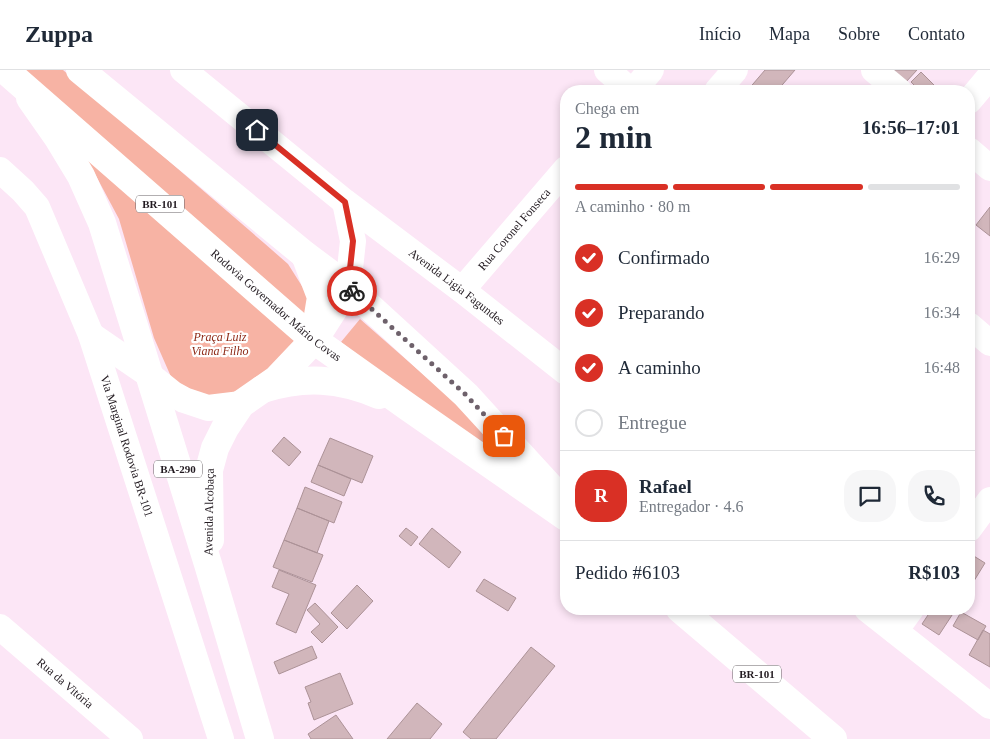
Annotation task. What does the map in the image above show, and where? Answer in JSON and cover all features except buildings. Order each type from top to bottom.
[{"type":"main road","points":[[80,70],[305,255],[348,287],[466,395],[560,498]]},
{"type":"main road","points":[[95,70],[129,112]]},
{"type":"main road","points":[[12,76],[58,138],[81,176],[102,223],[148,374]]},
{"type":"main road","name":"Rodovia Governador Mário Covas","points":[[12,76],[314,340],[560,513]]},
{"type":"main road","points":[[305,255],[321,297],[314,340]]},
{"type":"main road","points":[[263,389],[277,379],[314,340],[348,287]]},
{"type":"main road","name":"Avenida Alcobaça","points":[[148,374],[208,564],[250,736]]},
{"type":"main road","points":[[263,389],[285,382],[328,381],[370,391],[408,407]]},
{"type":"main road","name":"Avenida Alcobaça","points":[[208,564],[210,524],[208,477],[211,460],[225,428],[241,404],[263,389]]},
{"type":"main road","name":"BR-101","points":[[687,615],[833,739]]},
{"type":"street","points":[[183,70],[345,202],[353,241],[348,287]]},
{"type":"street","points":[[607,70],[625,85]]},
{"type":"street","points":[[637,85],[651,70]]},
{"type":"street","points":[[722,85],[735,70]]},
{"type":"street","points":[[874,70],[892,85]]},
{"type":"street","points":[[975,94],[990,76]]},
{"type":"street","points":[[975,155],[990,168]]},
{"type":"street","name":"Via Marginal Rodovia BR-101","points":[[0,170],[37,207],[91,335],[221,739]]},
{"type":"street","name":"Rua Coronel Fonseca","points":[[462,290],[560,176]]},
{"type":"street","name":"Avenida Ligia Fagundes","points":[[345,202],[560,366]]},
{"type":"street","points":[[975,330],[990,343]]},
{"type":"street","points":[[91,335],[148,374],[173,394],[208,408],[241,404]]},
{"type":"street","points":[[975,521],[990,500]]},
{"type":"street","points":[[875,615],[990,706]]},
{"type":"street","points":[[895,631],[907,615]]},
{"type":"street","name":"Rua da Vitória","points":[[0,627],[130,739]]},
{"type":"green space","points":[[20,70],[63,70],[288,264],[307,294],[311,320]]},
{"type":"green space","name":"Praça Luiz Viana Filho","points":[[87,159],[308,342],[217,404],[172,379],[154,338],[119,219]]},
{"type":"green space","points":[[360,319],[465,411],[509,463],[452,429],[341,342]]},
{"type":"way so far","points":[[352,291],[466,395],[504,436]]},
{"type":"route","points":[[257,130],[345,202],[353,241],[348,287],[352,291]]}]
